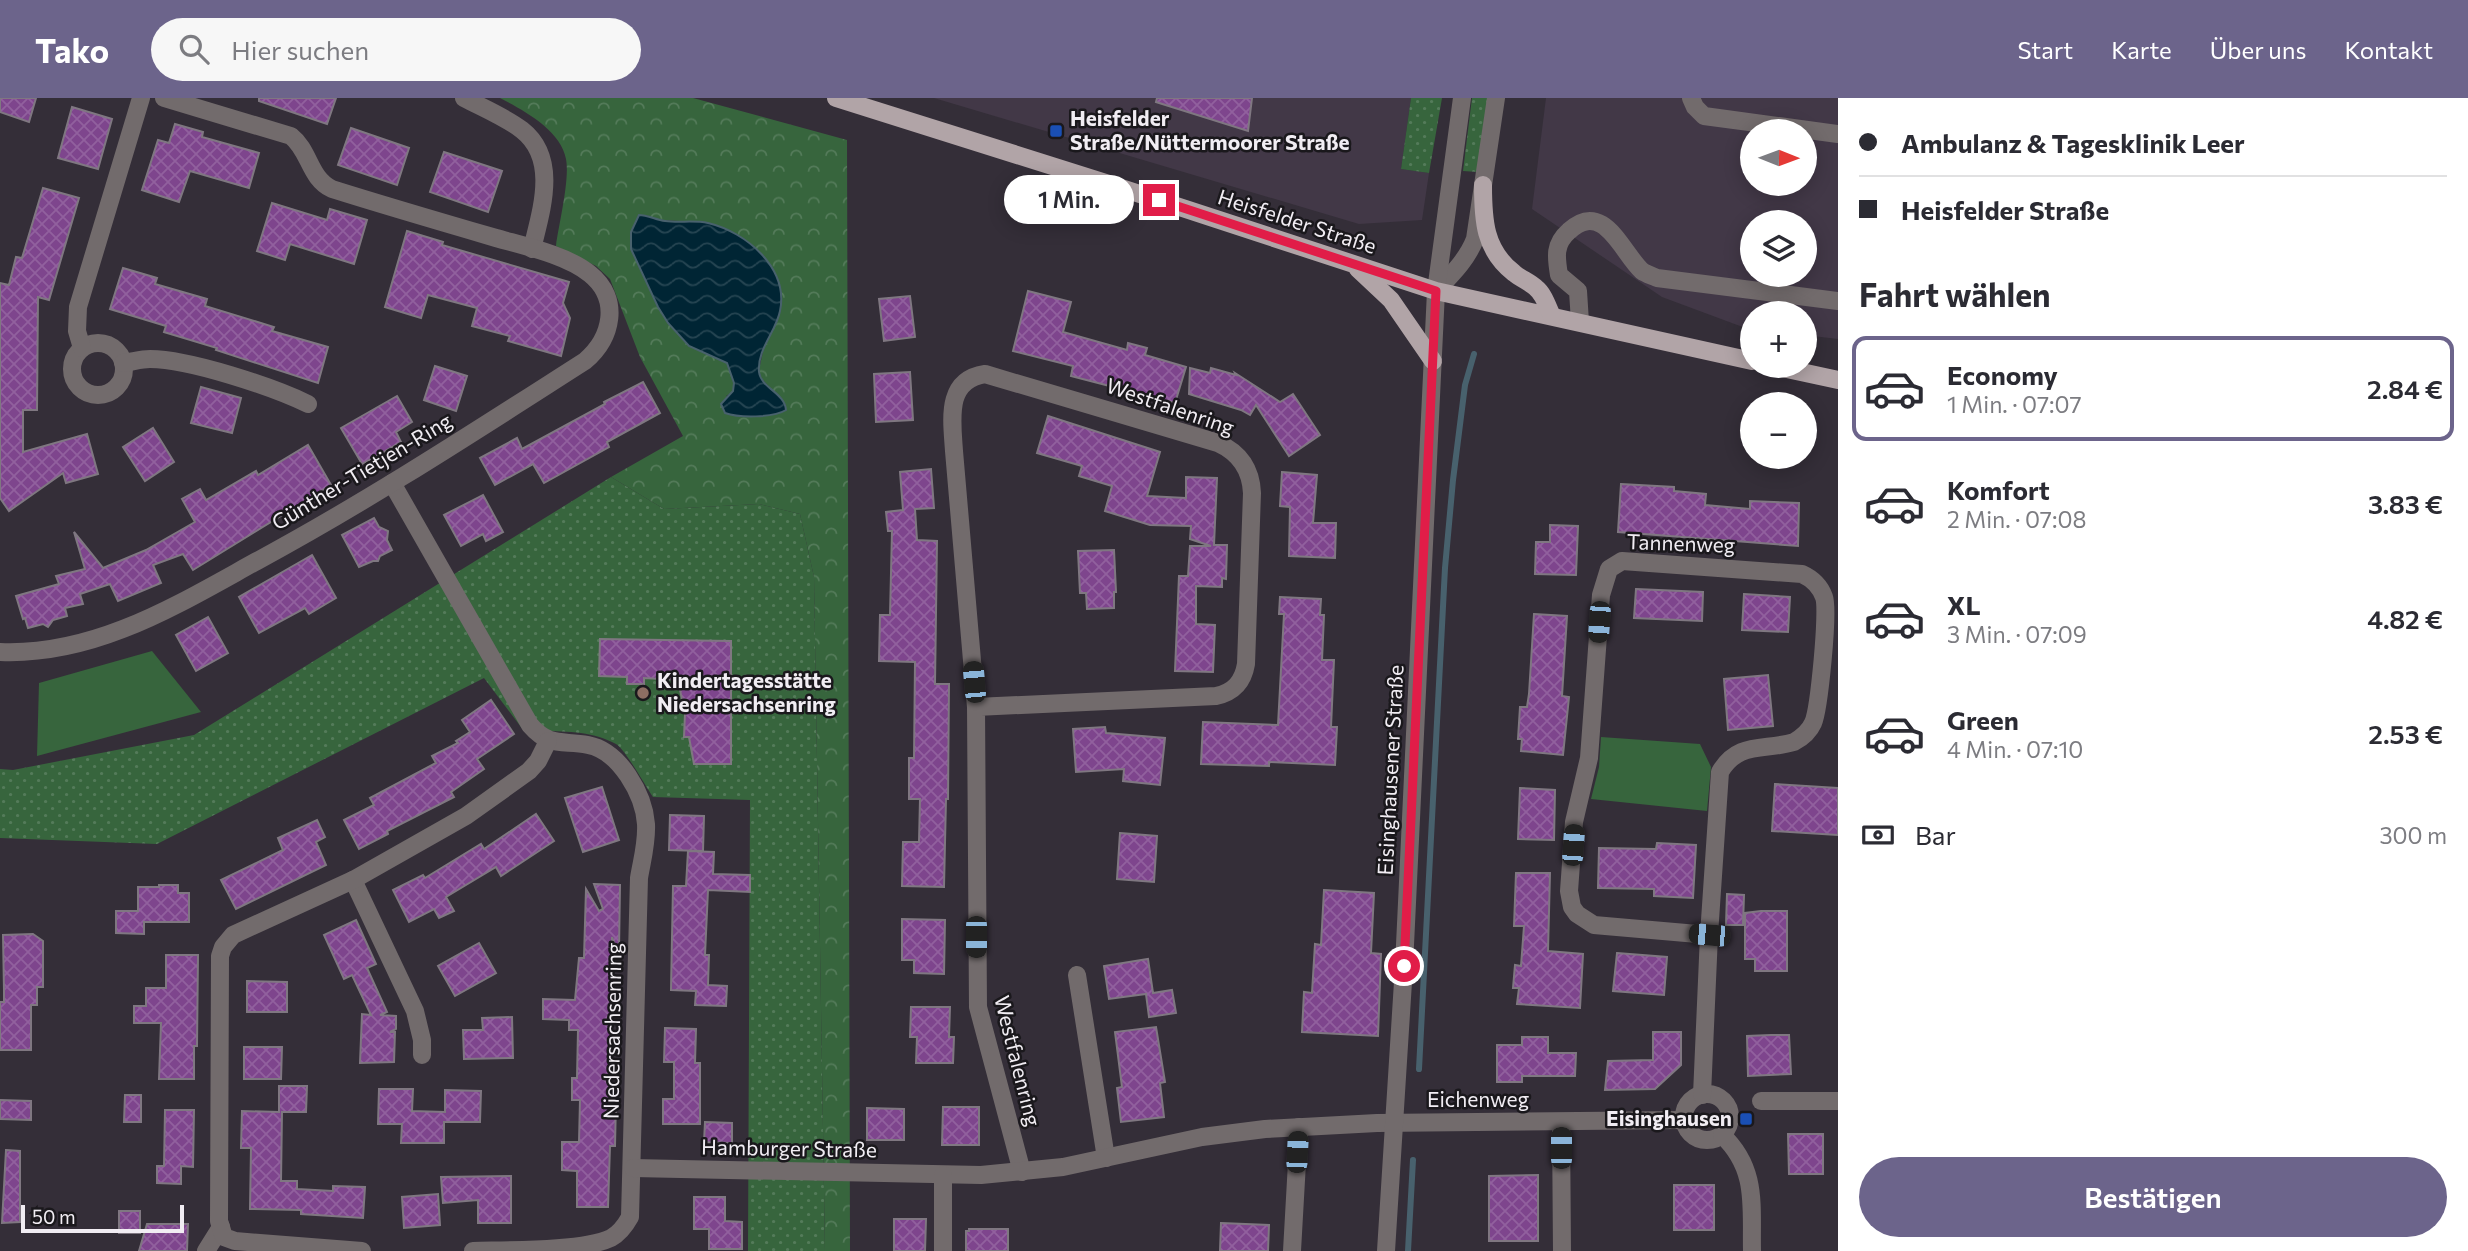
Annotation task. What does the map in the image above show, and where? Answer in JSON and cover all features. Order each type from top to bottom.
[{"type":"main road","name":"Heisfelder Straße","points":[[836,98],[1436,291],[1740,358]]},
{"type":"main road","points":[[1483,185],[1485,226],[1492,248],[1513,273],[1538,289],[1552,316]]},
{"type":"main road","points":[[1353,264],[1391,300],[1433,361]]},
{"type":"main road","points":[[1817,375],[1838,380]]},
{"type":"street","points":[[82,348],[77,331],[78,307],[141,98]]},
{"type":"street","name":"Günther-Tietjen-Ring","points":[[0,652],[46,650],[87,642],[157,616],[333,520],[585,361],[603,341],[608,329],[609,312],[605,294],[600,284],[583,269],[532,249],[332,189],[314,176],[302,146],[291,136],[164,98]]},
{"type":"street","points":[[464,98],[525,133],[540,154],[545,180],[532,249]]},
{"type":"street","name":"Eisinghausener Straße","points":[[1386,1251],[1396,1122],[1436,291],[1462,98]]},
{"type":"street","points":[[1436,291],[1470,253],[1475,239],[1496,98]]},
{"type":"street","points":[[1691,98],[1704,117],[1838,134]]},
{"type":"street","points":[[1580,322],[1578,291],[1559,275],[1555,251],[1562,237],[1575,225],[1590,222],[1609,229],[1643,271],[1657,278],[1838,301]]},
{"type":"street","points":[[102,343],[119,354],[124,371],[118,386],[105,395],[89,394],[81,390],[72,377],[73,361],[82,348],[102,343]]},
{"type":"street","points":[[123,363],[149,359],[175,361],[286,393],[308,404]]},
{"type":"street","name":"Westfalenring","points":[[976,707],[1216,696],[1235,688],[1241,682],[1245,664],[1252,493],[1249,473],[1234,452],[1218,443],[998,376],[976,375],[963,384],[954,401],[952,421],[976,707],[978,1007],[1022,1172]]},
{"type":"street","points":[[362,1251],[235,1241],[224,1237],[221,1227],[218,967],[223,947],[233,935],[353,880],[466,816],[529,771],[538,761],[548,741],[530,725],[393,483]]},
{"type":"street","name":"Tannenweg","points":[[1702,1095],[1720,772],[1734,755],[1744,750],[1794,742],[1812,726],[1826,604],[1819,586],[1811,579],[1794,572],[1622,561],[1609,569],[1601,595],[1589,758],[1574,822],[1570,899],[1577,914],[1594,925],[1709,935]]},
{"type":"street","name":"Niedersachsenring","points":[[474,1251],[572,1246],[613,1237],[630,1217],[639,878],[646,840],[644,812],[628,779],[608,754],[590,746],[548,741]]},
{"type":"street","points":[[353,880],[415,1011],[422,1040],[422,1055]]},
{"type":"street","points":[[1077,975],[1106,1158]]},
{"type":"street","points":[[1702,1095],[1718,1097],[1729,1108],[1730,1122],[1722,1135],[1713,1139],[1699,1139],[1688,1129],[1685,1120],[1685,1111],[1690,1102],[1702,1095]]},
{"type":"street","points":[[1761,1101],[1838,1101]]},
{"type":"street","name":"Eichenweg","points":[[1396,1122],[1685,1120]]},
{"type":"street","name":"Hamburger Straße","points":[[633,1167],[943,1175],[1022,1172],[1106,1158],[1202,1137],[1299,1127],[1396,1122]]},
{"type":"street","points":[[1561,1122],[1562,1251]]},
{"type":"street","points":[[1292,1251],[1299,1127]]},
{"type":"street","points":[[1722,1135],[1740,1156],[1749,1178],[1752,1251]]},
{"type":"street","points":[[943,1175],[943,1251]]},
{"type":"street","points":[[206,1251],[221,1227]]},
{"type":"shaded area","points":[[934,98],[1411,98],[1401,169],[1429,173],[1422,220],[1359,224]]},
{"type":"shaded area","points":[[1546,98],[1838,98],[1838,339],[1817,337],[1817,301],[1740,301],[1740,326],[1662,297],[1532,209]]},
{"type":"green space","points":[[500,98],[693,98],[847,140],[850,1251],[825,1251],[814,577],[800,514],[759,504],[664,509],[611,477],[683,436],[640,357],[610,279],[596,266],[556,246],[567,178],[563,149],[540,122]],"holes":[[[646,215],[656,220],[705,222],[722,227],[736,234],[763,255],[778,280],[776,324],[764,347],[759,370],[761,378],[786,405],[761,415],[749,411],[726,396],[733,392],[734,382],[727,362],[704,353],[651,293],[631,249]]]},
{"type":"green space","points":[[1411,98],[1442,98],[1429,173],[1401,169]]},
{"type":"green space","points":[[1472,98],[1490,98],[1478,172],[1463,171]]},
{"type":"green space","points":[[611,477],[664,509],[759,504],[800,514],[814,577],[825,1251],[748,1251],[750,800],[653,797],[630,760],[616,744],[583,733],[524,731],[484,678],[157,844],[0,838],[0,769],[13,770],[194,735]]},
{"type":"green space","points":[[152,651],[201,712],[37,756],[39,683]]},
{"type":"green space","points":[[1601,737],[1700,744],[1711,767],[1707,811],[1591,799],[1599,767]]},
{"type":"water","points":[[639,215],[665,221],[708,223],[737,234],[762,254],[778,280],[781,295],[780,311],[761,356],[759,372],[764,382],[782,399],[786,410],[773,415],[756,416],[725,413],[721,404],[733,391],[734,383],[727,363],[689,346],[668,323],[658,307],[631,249],[631,232]]},
{"type":"building","points":[[0,98],[36,98],[29,122],[0,112]]},
{"type":"building","points":[[259,98],[336,98],[327,124],[259,101]]},
{"type":"building","points":[[1157,98],[1252,98],[1248,131],[1156,102]]},
{"type":"building","points":[[72,107],[112,119],[98,169],[58,158]]},
{"type":"building","points":[[175,124],[203,132],[202,137],[259,153],[249,188],[190,171],[179,202],[142,190],[158,140],[169,143]]},
{"type":"building","points":[[351,128],[409,148],[397,185],[338,165]]},
{"type":"building","points":[[444,152],[502,171],[488,212],[430,192]]},
{"type":"building","points":[[43,188],[79,198],[49,300],[38,297],[37,410],[23,410],[23,452],[87,434],[98,474],[66,483],[63,473],[9,511],[0,498],[0,283],[9,285],[16,257],[22,258]]},
{"type":"building","points":[[272,203],[327,220],[330,209],[367,220],[354,264],[290,244],[285,260],[257,251]]},
{"type":"building","points":[[407,231],[443,242],[442,245],[569,282],[563,303],[570,318],[561,356],[508,341],[510,336],[472,326],[477,308],[428,295],[421,318],[385,307]]},
{"type":"building","points":[[123,268],[157,278],[155,284],[207,299],[205,306],[274,327],[272,331],[328,347],[318,383],[164,332],[166,326],[110,309]]},
{"type":"building","points":[[1028,291],[1071,302],[1063,332],[1127,350],[1128,343],[1147,348],[1145,355],[1186,367],[1175,403],[1071,376],[1073,366],[1013,351]]},
{"type":"building","points":[[910,296],[915,337],[884,341],[879,299]]},
{"type":"building","points":[[435,366],[467,376],[456,411],[424,400]]},
{"type":"building","points":[[1190,368],[1210,373],[1211,368],[1236,375],[1235,373],[1280,402],[1293,394],[1320,435],[1289,456],[1256,405],[1250,415],[1189,394]]},
{"type":"building","points":[[910,372],[913,420],[876,422],[874,374]]},
{"type":"building","points":[[643,382],[660,413],[607,442],[609,447],[544,483],[533,464],[495,485],[480,458],[517,438],[522,449]]},
{"type":"building","points":[[201,387],[241,398],[232,433],[191,423]]},
{"type":"building","points":[[397,396],[412,422],[396,432],[401,442],[362,464],[341,428]]},
{"type":"building","points":[[1048,416],[1160,452],[1147,496],[1186,498],[1186,477],[1217,478],[1214,545],[1227,545],[1226,579],[1222,578],[1222,587],[1196,586],[1196,624],[1215,625],[1213,672],[1175,671],[1179,576],[1188,576],[1190,546],[1211,546],[1190,539],[1191,526],[1150,525],[1105,511],[1112,486],[1079,476],[1082,466],[1037,453]]},
{"type":"building","points":[[153,428],[174,462],[145,481],[123,447]]},
{"type":"building","points":[[308,445],[331,485],[193,570],[183,554],[153,565],[161,583],[118,601],[110,584],[80,594],[83,604],[65,608],[67,616],[53,620],[48,627],[43,624],[28,628],[16,596],[59,584],[56,576],[85,569],[74,532],[103,568],[146,550],[195,522],[182,499],[200,489],[206,500],[256,471],[258,475]]},
{"type":"building","points":[[931,469],[934,508],[915,509],[917,540],[937,541],[935,684],[949,684],[944,887],[902,886],[903,842],[919,842],[920,799],[909,799],[909,758],[914,758],[915,662],[879,661],[880,615],[890,615],[892,531],[888,531],[886,512],[903,510],[900,472]]},
{"type":"building","points":[[1282,472],[1317,475],[1313,523],[1336,523],[1335,558],[1289,556],[1290,507],[1280,506]]},
{"type":"building","points":[[1621,484],[1674,487],[1674,491],[1706,494],[1705,505],[1750,509],[1750,501],[1799,503],[1798,546],[1618,532]]},
{"type":"building","points":[[483,495],[503,532],[486,541],[483,534],[461,546],[444,515]]},
{"type":"building","points":[[374,518],[379,527],[388,531],[387,540],[392,550],[380,556],[378,561],[359,567],[342,535]]},
{"type":"building","points":[[1550,525],[1578,526],[1576,575],[1535,574],[1536,542],[1550,542]]},
{"type":"building","points":[[1114,550],[1114,608],[1087,609],[1086,593],[1080,593],[1078,551]]},
{"type":"building","points":[[312,555],[336,598],[309,614],[305,608],[259,633],[239,597]]},
{"type":"building","points":[[1636,589],[1703,592],[1702,621],[1634,618]]},
{"type":"building","points":[[1744,594],[1790,597],[1788,632],[1742,630]]},
{"type":"building","points":[[1280,597],[1321,599],[1320,615],[1324,615],[1322,660],[1334,660],[1331,727],[1337,727],[1335,765],[1269,762],[1269,766],[1201,764],[1203,722],[1278,725],[1284,614],[1279,614]]},
{"type":"building","points":[[1534,614],[1567,616],[1562,696],[1569,697],[1563,755],[1521,751],[1522,739],[1518,739],[1520,707],[1527,707],[1529,694]]},
{"type":"building","points":[[208,617],[228,653],[196,671],[176,635]]},
{"type":"building","points":[[600,639],[731,641],[731,764],[694,764],[689,737],[684,737],[685,714],[678,680],[644,678],[644,684],[627,684],[627,677],[599,676]]},
{"type":"building","points":[[1768,675],[1773,726],[1728,730],[1724,679]]},
{"type":"building","points":[[491,700],[514,734],[477,759],[484,769],[451,792],[454,797],[387,831],[388,834],[359,849],[344,820],[374,805],[370,798],[436,763],[432,756],[458,743],[456,741],[470,732],[462,720]]},
{"type":"building","points":[[1105,727],[1106,733],[1165,738],[1160,785],[1123,781],[1124,769],[1076,772],[1073,729]]},
{"type":"building","points":[[1775,784],[1838,788],[1838,835],[1772,831]]},
{"type":"building","points":[[602,787],[619,840],[583,852],[565,798]]},
{"type":"building","points":[[1520,788],[1555,790],[1554,840],[1518,839]]},
{"type":"building","points":[[536,814],[554,841],[501,876],[496,867],[446,897],[454,911],[439,918],[434,909],[409,922],[393,890],[423,875],[425,878],[481,844],[484,849]]},
{"type":"building","points":[[670,815],[704,816],[703,851],[669,850]]},
{"type":"building","points":[[317,820],[325,837],[316,842],[326,865],[236,909],[221,880],[283,850],[278,838]]},
{"type":"building","points":[[1120,833],[1157,836],[1154,882],[1117,879]]},
{"type":"building","points":[[1657,843],[1696,845],[1693,898],[1654,896],[1654,889],[1598,888],[1599,848],[1656,849]]},
{"type":"building","points":[[688,851],[714,852],[713,874],[750,875],[750,892],[708,890],[705,955],[709,955],[708,985],[727,986],[726,1006],[695,1005],[696,991],[671,990],[673,886],[686,886]]},
{"type":"building","points":[[1516,873],[1550,873],[1548,951],[1583,954],[1580,1008],[1517,1004],[1519,988],[1513,988],[1515,965],[1521,966],[1524,926],[1514,926]]},
{"type":"building","points":[[594,884],[620,885],[619,950],[612,937],[610,1101],[616,1101],[615,1146],[610,1146],[608,1207],[577,1207],[577,1171],[562,1170],[562,1142],[579,1142],[580,1100],[572,1100],[572,1078],[577,1078],[578,1030],[569,1030],[569,1020],[543,1019],[543,999],[575,1000],[579,958],[584,958],[586,889],[599,911],[603,909]]},
{"type":"building","points":[[178,885],[178,893],[189,893],[189,922],[144,922],[144,934],[116,933],[116,911],[138,911],[138,887]]},
{"type":"building","points":[[1324,890],[1374,893],[1371,953],[1381,954],[1378,1036],[1302,1032],[1304,992],[1312,993],[1315,944],[1321,945]]},
{"type":"building","points":[[1727,894],[1744,895],[1743,925],[1726,925]]},
{"type":"building","points":[[1787,911],[1787,971],[1755,971],[1755,959],[1745,959],[1745,913]]},
{"type":"building","points":[[902,919],[945,920],[944,974],[914,973],[914,960],[902,960]]},
{"type":"building","points":[[356,920],[376,964],[367,968],[387,1012],[380,1015],[396,1016],[396,1029],[390,1032],[395,1032],[394,1062],[360,1063],[362,1014],[371,1015],[352,975],[344,979],[324,935]]},
{"type":"building","points":[[33,934],[43,941],[43,987],[37,987],[37,1005],[31,1005],[31,1050],[0,1050],[0,1002],[4,1002],[3,935]]},
{"type":"building","points":[[479,943],[496,973],[455,996],[438,966]]},
{"type":"building","points":[[1617,953],[1667,957],[1664,995],[1613,991]]},
{"type":"building","points":[[166,955],[198,955],[194,1079],[159,1079],[161,1023],[134,1023],[134,1006],[146,1006],[146,988],[166,988]]},
{"type":"building","points":[[1148,959],[1153,993],[1172,990],[1176,1013],[1149,1017],[1146,994],[1109,999],[1104,966]]},
{"type":"building","points":[[247,981],[287,982],[287,1012],[247,1012]]},
{"type":"building","points":[[911,1007],[950,1007],[949,1037],[954,1037],[953,1063],[916,1063],[917,1037],[910,1037]]},
{"type":"building","points":[[512,1017],[513,1058],[464,1059],[463,1030],[483,1030],[482,1018]]},
{"type":"building","points":[[1156,1027],[1165,1082],[1160,1083],[1164,1117],[1121,1122],[1117,1088],[1122,1087],[1115,1032]]},
{"type":"building","points":[[665,1028],[696,1029],[695,1063],[700,1063],[700,1124],[663,1124],[663,1099],[674,1099],[674,1062],[664,1062]]},
{"type":"building","points":[[1653,1032],[1681,1032],[1681,1065],[1655,1089],[1605,1090],[1608,1061],[1653,1060]]},
{"type":"building","points":[[1789,1035],[1791,1074],[1748,1076],[1747,1036]]},
{"type":"building","points":[[1522,1037],[1548,1037],[1548,1053],[1576,1053],[1575,1076],[1522,1076],[1522,1082],[1497,1082],[1497,1045],[1522,1045]]},
{"type":"building","points":[[244,1047],[282,1047],[281,1079],[244,1079]]},
{"type":"building","points":[[279,1086],[307,1086],[306,1112],[282,1112],[281,1181],[297,1181],[297,1189],[333,1191],[333,1186],[365,1187],[363,1218],[301,1214],[301,1210],[250,1209],[251,1148],[241,1148],[242,1111],[279,1112]]},
{"type":"building","points":[[379,1089],[413,1089],[412,1111],[445,1112],[445,1090],[481,1091],[480,1122],[444,1122],[444,1143],[401,1143],[402,1124],[378,1124]]},
{"type":"building","points":[[125,1095],[141,1095],[141,1122],[124,1122]]},
{"type":"building","points":[[0,1100],[31,1101],[31,1120],[0,1119]]},
{"type":"building","points":[[943,1107],[979,1107],[979,1145],[942,1145]]},
{"type":"building","points":[[867,1108],[904,1109],[904,1140],[867,1140]]},
{"type":"building","points":[[165,1110],[194,1110],[193,1167],[181,1166],[181,1184],[157,1183],[157,1166],[164,1166]]},
{"type":"building","points":[[705,1122],[732,1123],[732,1143],[704,1142]]},
{"type":"building","points":[[1788,1134],[1823,1134],[1823,1174],[1789,1174]]},
{"type":"building","points":[[6,1150],[20,1151],[20,1222],[2,1223]]},
{"type":"building","points":[[1538,1175],[1538,1241],[1489,1241],[1489,1176]]},
{"type":"building","points":[[511,1176],[511,1223],[478,1223],[478,1200],[443,1203],[441,1177]]},
{"type":"building","points":[[1674,1185],[1714,1185],[1714,1230],[1674,1230]]},
{"type":"building","points":[[438,1194],[440,1225],[404,1228],[402,1197]]},
{"type":"building","points":[[694,1197],[725,1197],[725,1221],[742,1222],[742,1249],[709,1249],[709,1229],[694,1229]]},
{"type":"building","points":[[119,1211],[140,1211],[140,1233],[119,1233]]},
{"type":"building","points":[[894,1219],[926,1219],[925,1251],[894,1251]]},
{"type":"building","points":[[1221,1223],[1269,1225],[1268,1251],[1220,1251]]},
{"type":"building","points":[[147,1224],[188,1224],[187,1251],[139,1251]]},
{"type":"building","points":[[1008,1229],[1008,1251],[966,1251],[966,1231]]},
{"type":"waterway","points":[[1419,1069],[1445,568],[1465,385],[1474,354]]},
{"type":"waterway","points":[[1408,1251],[1413,1160]]},
{"type":"place","name":"Heisfelder Straße/Nüttermoorer Straße","points":[[1056,131]]},
{"type":"place","name":"Kindertagesstätte Niedersachsenring","points":[[643,693]]},
{"type":"place","name":"Eisinghausen","points":[[1746,1119]]},
{"type":"route","points":[[1159,200],[1436,291],[1404,966]]}]
